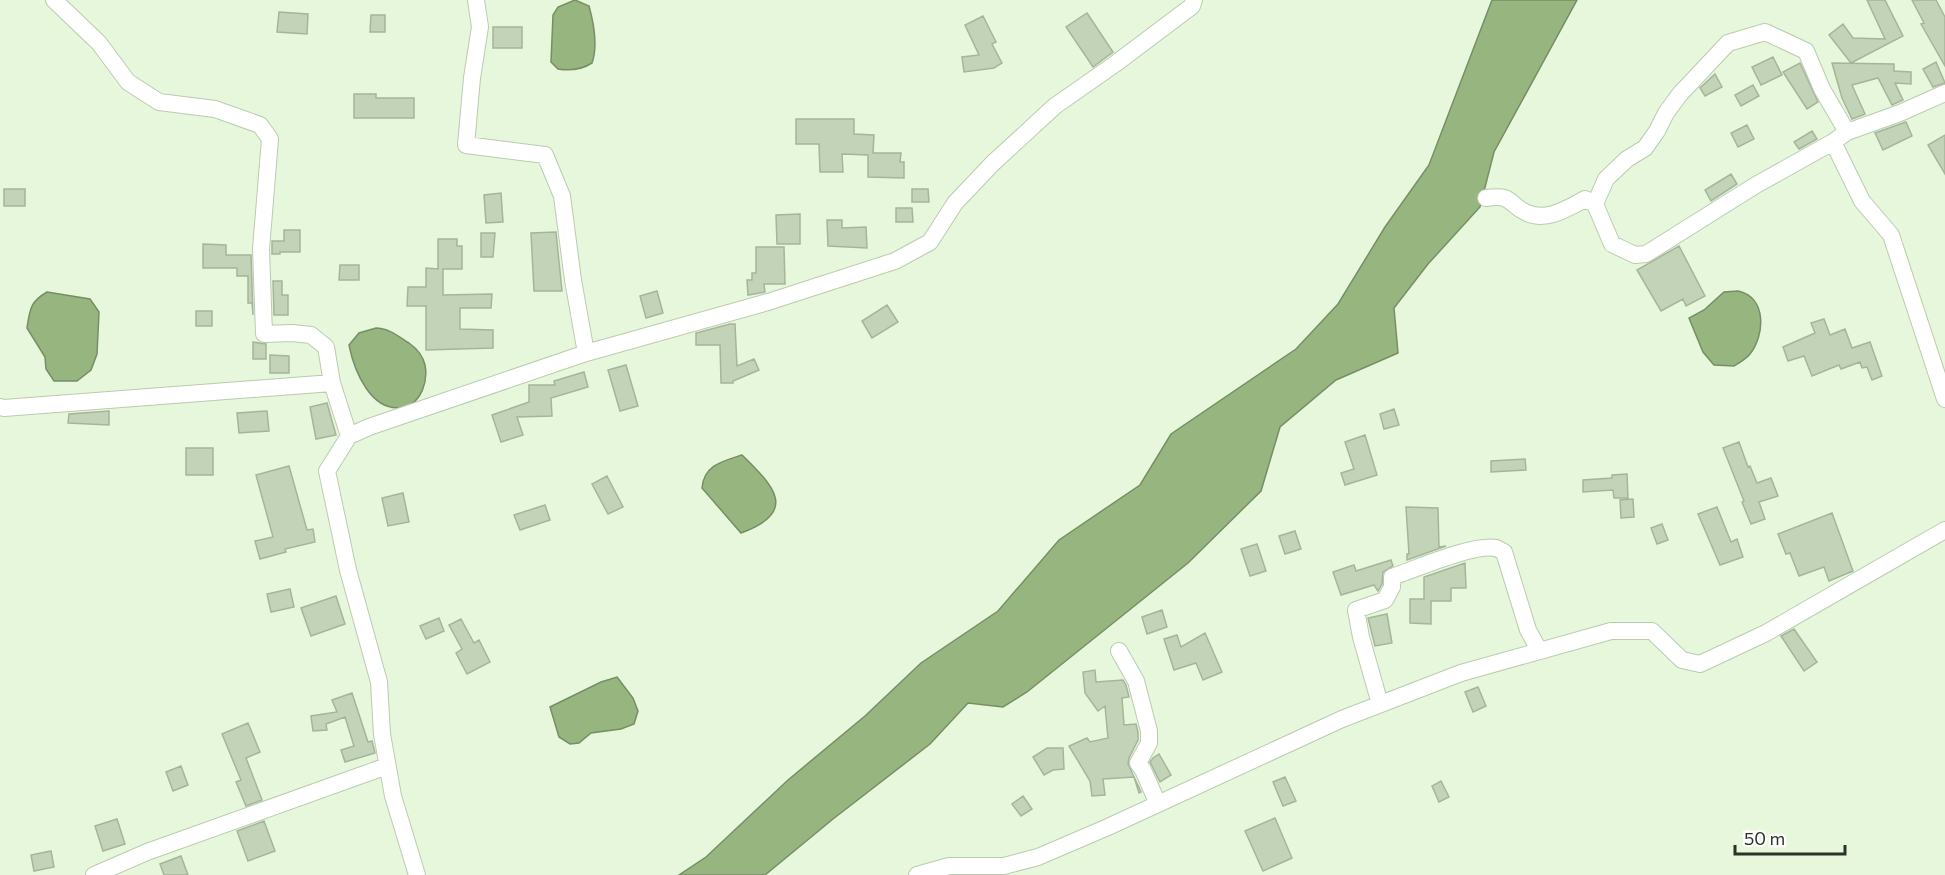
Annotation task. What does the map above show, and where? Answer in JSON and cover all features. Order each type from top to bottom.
[{"type":"street","points":[[54,0],[99,43],[128,82],[159,102],[215,109],[260,124],[270,139],[261,249],[264,334],[311,335],[326,347],[332,383],[349,436]]},
{"type":"street","points":[[476,0],[480,27],[472,78],[466,145],[545,155],[562,196],[573,280],[586,353]]},
{"type":"street","points":[[417,875],[393,796],[381,734],[379,682],[348,570],[327,471],[349,436],[369,427],[586,353],[768,302],[895,261],[930,242],[955,203],[993,163],[1055,106],[1116,64],[1191,6],[1194,0]]},
{"type":"street","points":[[1595,204],[1606,179],[1627,159],[1645,148],[1673,104],[1728,43],[1765,32],[1806,51],[1822,89],[1847,132]]},
{"type":"street","points":[[1486,198],[1501,196],[1528,213],[1542,216],[1560,211],[1585,199],[1595,204],[1612,244],[1635,255],[1646,254],[1756,185],[1847,132],[1900,113],[1945,93]]},
{"type":"street","points":[[1833,142],[1862,201],[1891,234],[1945,399]]},
{"type":"street","points":[[0,407],[332,383]]},
{"type":"street","points":[[917,875],[949,866],[1004,866],[1038,857],[1342,719],[1461,673],[1539,650],[1611,631],[1652,631],[1682,660],[1700,664],[1766,633],[1944,532]]},
{"type":"street","points":[[1380,704],[1361,637],[1356,610],[1385,600],[1392,587],[1392,577],[1441,559],[1474,550],[1496,548],[1504,552],[1528,630],[1539,650]]},
{"type":"street","points":[[1119,651],[1136,681],[1149,731],[1149,743],[1138,763],[1158,804]]},
{"type":"street","points":[[94,875],[147,852],[387,766]]},
{"type":"shaded area","points":[[575,0],[589,6],[595,35],[594,56],[592,63],[584,67],[571,70],[558,69],[551,62],[553,15],[558,7]]},
{"type":"shaded area","points":[[1492,0],[1577,0],[1494,152],[1480,207],[1428,264],[1394,308],[1398,353],[1336,380],[1280,427],[1261,491],[1188,563],[1027,692],[1003,707],[968,703],[930,744],[765,875],[679,875],[706,857],[788,780],[865,716],[921,663],[998,611],[1059,540],[1140,485],[1171,434],[1296,349],[1338,304],[1385,227],[1429,165]]},
{"type":"shaded area","points":[[1738,291],[1754,301],[1758,309],[1759,337],[1750,354],[1738,364],[1734,366],[1714,365],[1703,352],[1689,318],[1704,310],[1724,292]]},
{"type":"shaded area","points":[[47,292],[90,299],[99,312],[97,354],[91,370],[77,381],[54,381],[46,369],[45,357],[27,328],[32,307],[37,299]]},
{"type":"shaded area","points":[[376,328],[397,335],[417,350],[423,358],[426,371],[424,384],[419,396],[410,405],[392,407],[382,404],[366,388],[355,366],[349,345],[359,333]]},
{"type":"shaded area","points":[[742,455],[764,477],[771,488],[775,498],[775,507],[770,516],[759,525],[741,533],[702,488],[706,474],[711,469],[722,462]]},
{"type":"shaded area","points":[[617,677],[633,698],[638,711],[634,724],[621,729],[591,733],[579,743],[570,744],[559,737],[550,707],[601,682]]},
{"type":"building","points":[[1867,0],[1885,0],[1903,36],[1851,63],[1829,35],[1843,24],[1853,38],[1885,39]]},
{"type":"building","points":[[1912,0],[1936,0],[1945,17],[1945,66],[1921,24],[1924,23]]},
{"type":"building","points":[[279,12],[308,14],[307,34],[277,32]]},
{"type":"building","points":[[1087,13],[1113,52],[1093,67],[1066,27]]},
{"type":"building","points":[[371,15],[385,15],[385,32],[370,32]]},
{"type":"building","points":[[983,16],[996,42],[992,44],[1002,63],[994,68],[964,72],[962,57],[979,55],[965,25]]},
{"type":"building","points":[[493,27],[522,27],[522,48],[493,48]]},
{"type":"building","points":[[1773,57],[1782,75],[1761,85],[1752,67]]},
{"type":"building","points":[[1936,62],[1945,83],[1933,87],[1923,69]]},
{"type":"building","points":[[1800,63],[1818,102],[1807,109],[1783,72]]},
{"type":"building","points":[[1832,63],[1894,64],[1894,71],[1911,72],[1911,84],[1895,83],[1903,100],[1892,105],[1878,78],[1852,85],[1865,114],[1852,119],[1842,98]]},
{"type":"building","points":[[1715,74],[1722,87],[1705,96],[1700,88]]},
{"type":"building","points":[[1753,85],[1759,96],[1741,106],[1735,95]]},
{"type":"building","points":[[354,94],[376,94],[376,98],[414,98],[414,118],[354,118]]},
{"type":"building","points":[[796,119],[854,119],[854,134],[874,135],[873,153],[901,153],[900,162],[904,162],[904,178],[868,177],[868,155],[842,154],[843,172],[820,172],[819,144],[796,144]]},
{"type":"building","points":[[1906,122],[1912,136],[1883,150],[1875,133]]},
{"type":"building","points":[[1747,125],[1754,139],[1738,147],[1731,133]]},
{"type":"building","points":[[1812,131],[1817,139],[1799,149],[1794,142]]},
{"type":"building","points":[[1945,135],[1945,174],[1928,145]]},
{"type":"building","points":[[1731,174],[1737,184],[1711,201],[1705,190]]},
{"type":"building","points":[[4,189],[25,189],[25,206],[4,206]]},
{"type":"building","points":[[912,189],[928,189],[929,202],[912,202]]},
{"type":"building","points":[[501,193],[503,222],[486,223],[484,195]]},
{"type":"building","points":[[896,208],[912,208],[913,222],[896,222]]},
{"type":"building","points":[[800,214],[800,244],[777,244],[776,215]]},
{"type":"building","points":[[827,220],[842,220],[842,228],[866,227],[867,248],[828,246]]},
{"type":"building","points":[[284,230],[300,230],[300,252],[272,254],[272,241],[284,241]]},
{"type":"building","points":[[556,232],[562,291],[534,291],[531,233]]},
{"type":"building","points":[[481,233],[495,233],[493,257],[481,257]]},
{"type":"building","points":[[438,239],[457,239],[457,246],[462,246],[462,269],[443,269],[443,295],[492,294],[491,308],[460,308],[460,329],[493,330],[493,348],[426,350],[426,306],[407,306],[408,287],[426,287],[426,268],[438,269]]},
{"type":"building","points":[[203,244],[226,245],[226,255],[251,255],[253,315],[252,303],[248,303],[248,276],[237,276],[237,268],[203,268]]},
{"type":"building","points":[[1679,246],[1705,296],[1686,306],[1683,299],[1661,311],[1637,270]]},
{"type":"building","points":[[756,247],[784,247],[785,284],[764,284],[765,292],[748,295],[747,280],[752,280],[752,273],[756,273]]},
{"type":"building","points":[[340,265],[359,265],[359,280],[339,280]]},
{"type":"building","points":[[273,281],[282,281],[282,295],[288,295],[288,315],[274,315]]},
{"type":"building","points":[[657,291],[663,313],[646,318],[640,296]]},
{"type":"building","points":[[887,305],[898,322],[872,338],[862,321]]},
{"type":"building","points":[[196,311],[212,311],[212,326],[196,326]]},
{"type":"building","points":[[1824,319],[1830,335],[1845,329],[1852,348],[1870,342],[1882,376],[1872,380],[1867,367],[1862,368],[1860,362],[1841,369],[1839,365],[1812,376],[1804,356],[1788,361],[1783,347],[1815,333],[1811,323]]},
{"type":"building","points":[[735,324],[737,366],[754,359],[759,370],[733,383],[721,383],[720,345],[696,345],[696,333]]},
{"type":"building","points":[[253,342],[266,344],[266,359],[253,359]]},
{"type":"building","points":[[270,355],[289,356],[289,373],[270,373]]},
{"type":"building","points":[[626,365],[638,406],[620,411],[608,370]]},
{"type":"building","points":[[584,372],[588,387],[551,398],[552,416],[517,417],[523,435],[501,442],[492,415],[529,402],[529,385],[555,385],[554,381]]},
{"type":"building","points":[[327,403],[336,435],[316,439],[310,407]]},
{"type":"building","points":[[1394,409],[1399,425],[1384,429],[1380,414]]},
{"type":"building","points":[[109,411],[109,425],[68,423],[69,414]]},
{"type":"building","points":[[267,411],[269,431],[239,433],[237,413]]},
{"type":"building","points":[[1365,435],[1377,475],[1345,485],[1341,473],[1354,469],[1345,442]]},
{"type":"building","points":[[1739,442],[1748,467],[1750,466],[1757,483],[1771,478],[1778,496],[1759,502],[1765,519],[1751,524],[1723,448]]},
{"type":"building","points":[[186,448],[213,448],[213,475],[186,475]]},
{"type":"building","points":[[1525,459],[1526,470],[1491,472],[1491,461]]},
{"type":"building","points":[[289,466],[307,530],[313,529],[315,542],[285,549],[286,552],[260,559],[255,541],[273,537],[256,475]]},
{"type":"building","points":[[1627,474],[1628,498],[1614,498],[1613,490],[1583,492],[1583,480],[1612,478],[1612,475]]},
{"type":"building","points":[[607,476],[623,507],[608,514],[592,484]]},
{"type":"building","points":[[403,493],[409,522],[388,526],[382,498]]},
{"type":"building","points":[[1633,499],[1634,517],[1621,518],[1620,500]]},
{"type":"building","points":[[545,505],[550,520],[520,530],[514,515]]},
{"type":"building","points":[[1406,507],[1438,508],[1439,547],[1446,546],[1407,560],[1407,554],[1409,554]]},
{"type":"building","points":[[1717,507],[1731,542],[1737,539],[1743,557],[1720,565],[1698,514]]},
{"type":"building","points":[[1832,513],[1853,571],[1829,581],[1824,567],[1799,576],[1790,553],[1786,554],[1778,534]]},
{"type":"building","points":[[1662,524],[1668,540],[1657,544],[1651,528]]},
{"type":"building","points":[[1295,531],[1301,549],[1285,554],[1279,536]]},
{"type":"building","points":[[1257,544],[1266,571],[1250,576],[1241,549]]},
{"type":"building","points":[[1391,560],[1393,566],[1383,572],[1382,584],[1378,591],[1374,585],[1341,595],[1333,572],[1354,565],[1356,571]]},
{"type":"building","points":[[1465,563],[1466,588],[1451,588],[1451,601],[1431,601],[1431,624],[1410,623],[1410,599],[1424,599],[1424,577]]},
{"type":"building","points":[[290,589],[294,607],[271,612],[267,594]]},
{"type":"building","points":[[336,596],[345,624],[311,636],[301,608]]},
{"type":"building","points":[[1162,610],[1167,627],[1147,634],[1142,617]]},
{"type":"building","points":[[1387,614],[1392,643],[1375,646],[1368,618]]},
{"type":"building","points":[[439,618],[444,631],[426,639],[420,626]]},
{"type":"building","points":[[461,619],[474,643],[479,640],[490,662],[467,674],[456,653],[462,649],[449,625]]},
{"type":"building","points":[[1794,629],[1817,662],[1804,671],[1781,636]]},
{"type":"building","points":[[1205,633],[1222,672],[1203,680],[1196,663],[1174,670],[1164,639],[1177,635],[1181,647]]},
{"type":"building","points":[[1095,670],[1096,682],[1123,680],[1126,685],[1129,697],[1122,698],[1124,725],[1136,724],[1138,732],[1138,740],[1128,764],[1141,792],[1139,793],[1134,777],[1103,779],[1105,795],[1092,796],[1090,781],[1069,746],[1087,738],[1090,742],[1108,738],[1105,706],[1098,711],[1085,693],[1083,672]]},
{"type":"building","points":[[1478,687],[1486,706],[1473,712],[1465,692]]},
{"type":"building","points":[[352,693],[368,742],[372,741],[375,753],[345,762],[341,750],[354,746],[345,717],[326,724],[327,730],[313,731],[311,716],[337,712],[332,700]]},
{"type":"building","points":[[248,723],[260,752],[246,758],[262,800],[246,806],[236,782],[241,780],[222,734]]},
{"type":"building","points":[[1047,748],[1063,748],[1064,769],[1053,770],[1044,775],[1033,757]]},
{"type":"building","points":[[1159,754],[1171,775],[1160,782],[1150,762]]},
{"type":"building","points":[[181,766],[188,785],[173,791],[166,772]]},
{"type":"building","points":[[1285,777],[1296,801],[1283,806],[1273,782]]},
{"type":"building","points":[[1441,781],[1449,797],[1439,802],[1432,786]]},
{"type":"building","points":[[1023,796],[1032,809],[1021,816],[1012,804]]},
{"type":"building","points":[[1275,818],[1292,858],[1263,871],[1245,831]]},
{"type":"building","points":[[117,819],[125,844],[103,851],[95,826]]},
{"type":"building","points":[[264,821],[275,851],[248,861],[237,831]]},
{"type":"building","points":[[51,851],[54,867],[34,871],[31,855]]},
{"type":"building","points":[[181,856],[188,875],[164,875],[160,864]]}]
